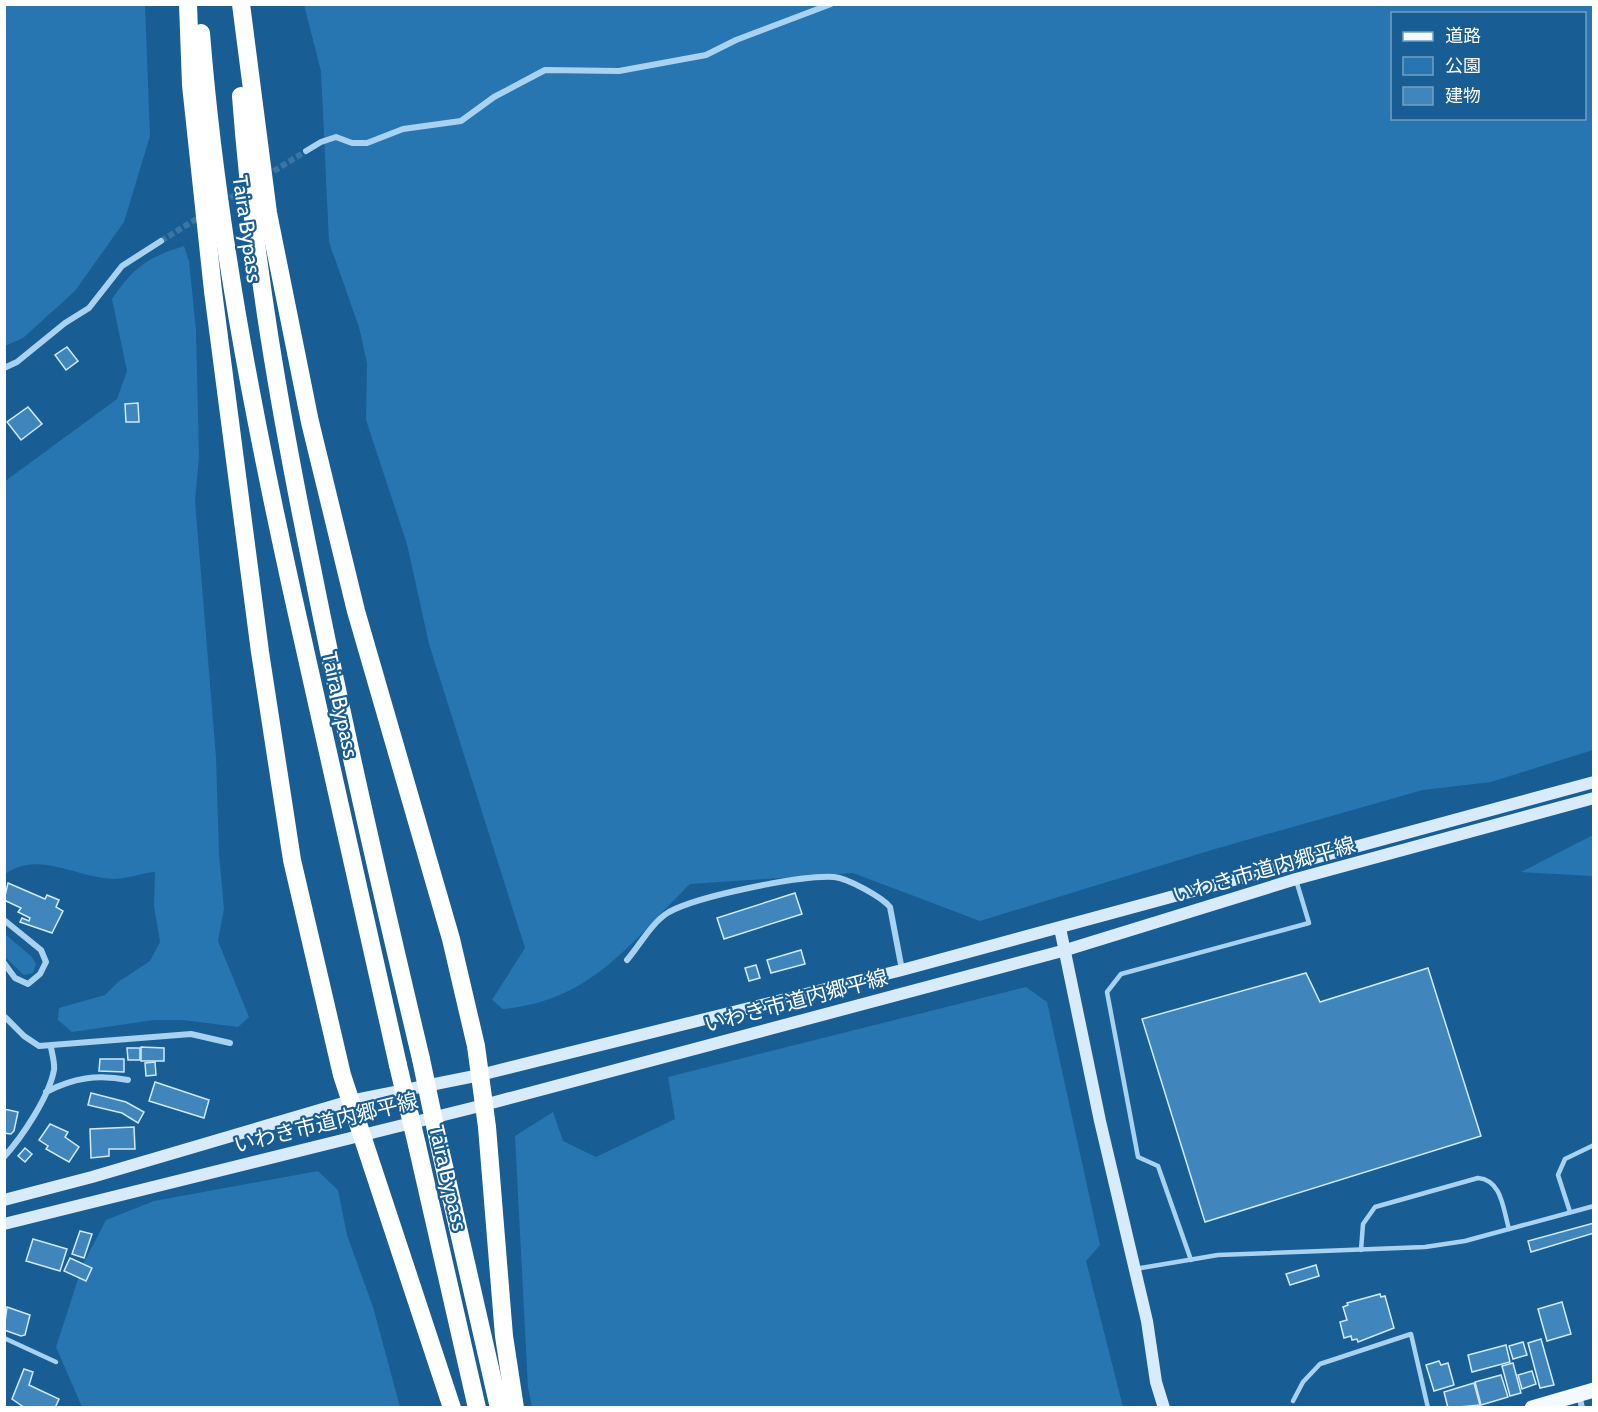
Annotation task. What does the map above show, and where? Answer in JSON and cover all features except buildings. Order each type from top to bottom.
[{"type":"highway","points":[[188,4],[191,85],[213,291],[274,755],[292,860],[342,1075],[452,1407]]},
{"type":"highway","name":"Taira Bypass","points":[[199,4],[204,74],[224,228],[258,430],[313,689],[477,1407]]},
{"type":"highway","name":"Taira Bypass","points":[[236,4],[245,152],[260,279],[282,421],[357,782],[499,1407]]},
{"type":"highway","points":[[241,4],[268,213],[303,392],[356,611],[451,939],[476,1046],[484,1105],[504,1336],[515,1407]]},
{"type":"main road","points":[[1532,1407],[1585,1397]]},
{"type":"street","points":[[306,151],[321,142],[336,137],[352,143],[367,143],[403,129],[461,121],[494,97],[545,70],[619,71],[706,55],[736,40],[831,4]]},
{"type":"street","points":[[4,368],[89,308],[122,266],[161,241]]},
{"type":"street","name":"いわき市道内郷平線","points":[[4,1200],[92,1178],[350,1101],[480,1075],[902,970],[1593,782]]},
{"type":"street","name":"いわき市道内郷平線","points":[[4,1224],[484,1105],[1066,950],[1296,879],[1593,798]]},
{"type":"street","points":[[627,960],[663,916],[683,906],[787,880],[834,877],[879,897],[890,907],[902,970]]},
{"type":"street","points":[[4,920],[41,950],[46,962],[40,974],[28,984],[15,978],[4,963]]},
{"type":"street","points":[[1060,928],[1147,1321],[1156,1382],[1164,1407]]},
{"type":"street","points":[[4,1016],[24,1036],[39,1046],[51,1047],[191,1034],[230,1043]]},
{"type":"street","points":[[4,1157],[24,1131],[45,1092],[54,1069],[51,1047]]},
{"type":"street","points":[[45,1092],[68,1081],[82,1078],[128,1080]]},
{"type":"lane","points":[[1191,1260],[1158,1166],[1138,1156],[1107,992],[1120,974],[1310,923],[1296,879]]},
{"type":"lane","points":[[1570,1212],[1558,1174],[1565,1159],[1593,1145]]},
{"type":"lane","points":[[1361,1250],[1363,1224],[1375,1207],[1478,1178],[1489,1179],[1496,1185],[1509,1229]]},
{"type":"lane","points":[[1134,1269],[1218,1255],[1425,1247],[1465,1240],[1593,1206]]},
{"type":"lane","points":[[1293,1401],[1303,1382],[1320,1364],[1411,1334],[1428,1407]]},
{"type":"lane","points":[[4,1338],[56,1362]]},
{"type":"green space","points":[[5,4],[145,5],[150,136],[124,222],[75,291],[23,338],[5,346]]},
{"type":"green space","points":[[304,5],[1593,5],[1593,750],[1491,782],[1423,790],[1215,849],[980,921],[853,873],[690,884],[628,947],[586,981],[534,1004],[503,1009],[492,1000],[525,948],[429,644],[407,544],[366,420],[367,363],[359,327],[329,242],[321,71]]},
{"type":"green space","points":[[184,246],[189,261],[196,330],[199,457],[195,501],[216,757],[219,854],[224,909],[218,941],[249,1017],[238,1027],[183,1020],[154,1020],[72,1032],[58,1020],[59,1008],[105,995],[118,982],[150,961],[160,942],[154,906],[155,872],[113,879],[99,878],[58,867],[31,865],[18,867],[5,874],[4,482],[117,399],[127,371],[112,299],[127,279],[142,265]]},
{"type":"green space","points":[[1593,835],[1593,876],[1521,872]]},
{"type":"green space","points":[[5,934],[32,957],[36,964],[33,973],[24,975],[5,957]]},
{"type":"green space","points":[[1026,987],[1047,1002],[1100,1245],[1086,1261],[1123,1407],[532,1407],[528,1388],[515,1136],[553,1112],[563,1141],[596,1157],[675,1119],[668,1077]]},
{"type":"green space","points":[[318,1171],[338,1190],[347,1235],[373,1307],[400,1407],[82,1407],[56,1347],[83,1264],[106,1220],[154,1201]]},
{"type":"tunnel","points":[[266,176],[306,151]]},
{"type":"tunnel","points":[[223,203],[247,187]]},
{"type":"tunnel","points":[[161,241],[201,216]]}]
